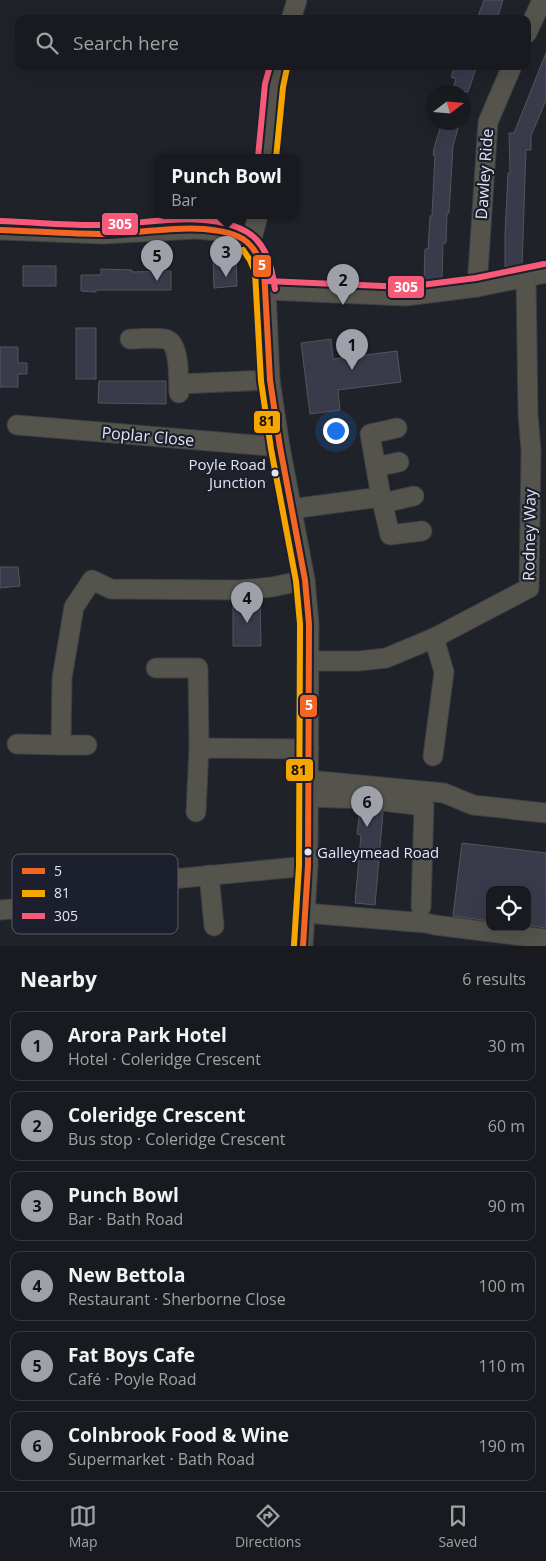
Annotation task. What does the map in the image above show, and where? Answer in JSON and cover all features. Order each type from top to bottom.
[{"type":"street","points":[[293,15],[297,0]]},
{"type":"street","points":[[531,24],[542,0]]},
{"type":"street","points":[[267,154],[274,85],[278,70]]},
{"type":"street","name":"Dawley Ride","points":[[477,287],[488,122],[510,70]]},
{"type":"street","points":[[250,245],[257,219]]},
{"type":"street","points":[[0,230],[103,234],[196,229],[220,231],[242,239],[250,245],[258,256],[264,270],[270,380],[280,447],[305,580],[309,624],[308,866],[303,946]]},
{"type":"street","points":[[266,290],[406,296],[477,287],[546,273]]},
{"type":"street","name":"Rodney Way","points":[[310,662],[359,661],[386,658],[538,590],[538,449],[528,414],[526,277]]},
{"type":"street","points":[[130,339],[167,339],[172,342],[176,350],[179,388],[270,380]]},
{"type":"street","name":"Poplar Close","points":[[17,425],[280,447]]},
{"type":"street","points":[[397,428],[370,434],[390,535],[422,530]]},
{"type":"street","points":[[376,467],[399,462]]},
{"type":"street","points":[[291,509],[414,496]]},
{"type":"street","points":[[61,745],[62,678],[74,607],[92,580],[111,589],[240,590],[272,587],[305,580]]},
{"type":"street","points":[[433,756],[444,672],[434,638]]},
{"type":"street","points":[[156,668],[198,668],[199,748],[196,812]]},
{"type":"street","points":[[17,744],[87,745]]},
{"type":"street","points":[[199,748],[309,749]]},
{"type":"street","points":[[308,788],[444,793],[473,804],[546,812]]},
{"type":"street","points":[[308,788],[366,799],[424,806],[421,907]]},
{"type":"street","points":[[178,877],[308,866]]},
{"type":"street","points":[[209,875],[214,926]]},
{"type":"street","points":[[305,913],[426,923],[546,938]]},
{"type":"building","points":[[484,0],[503,0],[498,15],[478,15]]},
{"type":"building","points":[[546,53],[546,100],[531,136],[531,150],[526,150],[522,266],[505,267],[508,173],[510,173],[509,133],[514,133]]},
{"type":"building","points":[[454,70],[476,70],[470,85],[454,85],[456,79],[451,77]]},
{"type":"building","points":[[440,130],[458,130],[453,146],[446,243],[443,243],[442,280],[424,282],[425,249],[428,249],[430,216],[432,216],[434,148]]},
{"type":"building","points":[[236,258],[237,286],[214,288],[213,259]]},
{"type":"building","points":[[23,266],[56,266],[56,286],[23,286]]},
{"type":"building","points":[[101,269],[132,270],[132,272],[171,271],[171,290],[81,291],[81,275],[101,275]]},
{"type":"building","points":[[76,328],[96,328],[96,379],[76,379]]},
{"type":"building","points":[[331,339],[333,359],[397,351],[401,382],[338,390],[340,410],[310,414],[301,343]]},
{"type":"building","points":[[0,347],[18,347],[18,363],[27,363],[27,374],[18,374],[18,387],[0,387]]},
{"type":"building","points":[[99,381],[166,381],[166,404],[98,403]]},
{"type":"building","points":[[0,567],[18,567],[20,586],[0,588]]},
{"type":"building","points":[[260,599],[261,646],[233,646],[233,601]]},
{"type":"building","points":[[360,810],[383,812],[375,905],[355,903],[361,835],[357,834]]},
{"type":"building","points":[[462,843],[546,853],[546,928],[531,926],[531,886],[486,886],[486,920],[453,916]]},
{"type":"transit line","name":"305","points":[[258,154],[265,84],[269,70]]},
{"type":"transit line","name":"81","points":[[276,154],[283,87],[287,70]]},
{"type":"transit line","name":"305","points":[[0,221],[91,225],[196,219],[231,225],[254,237],[264,250],[270,265],[275,289]]},
{"type":"transit line","name":"5","points":[[0,230],[77,234],[175,229],[212,230],[229,233],[247,242],[258,257],[264,270],[270,380],[280,447],[305,580],[309,624],[308,866],[303,946]]},
{"type":"transit line","name":"81","points":[[243,250],[255,272],[261,381],[271,449],[296,581],[300,624],[299,866],[294,945]]},
{"type":"transit line","name":"305","points":[[266,281],[406,287],[476,278],[544,264]]},
{"type":"place","name":"Punch Bowl","points":[[226,277]]},
{"type":"place","name":"Fat Boys Cafe","points":[[157,281]]},
{"type":"place","name":"Coleridge Crescent","points":[[343,305]]},
{"type":"place","name":"Arora Park Hotel","points":[[352,370]]},
{"type":"place","name":"Poyle Road Junction","points":[[275,473]]},
{"type":"place","name":"New Bettola","points":[[247,623]]},
{"type":"place","name":"Colnbrook Food & Wine","points":[[367,827]]},
{"type":"place","name":"Galleymead Road","points":[[308,852]]}]
